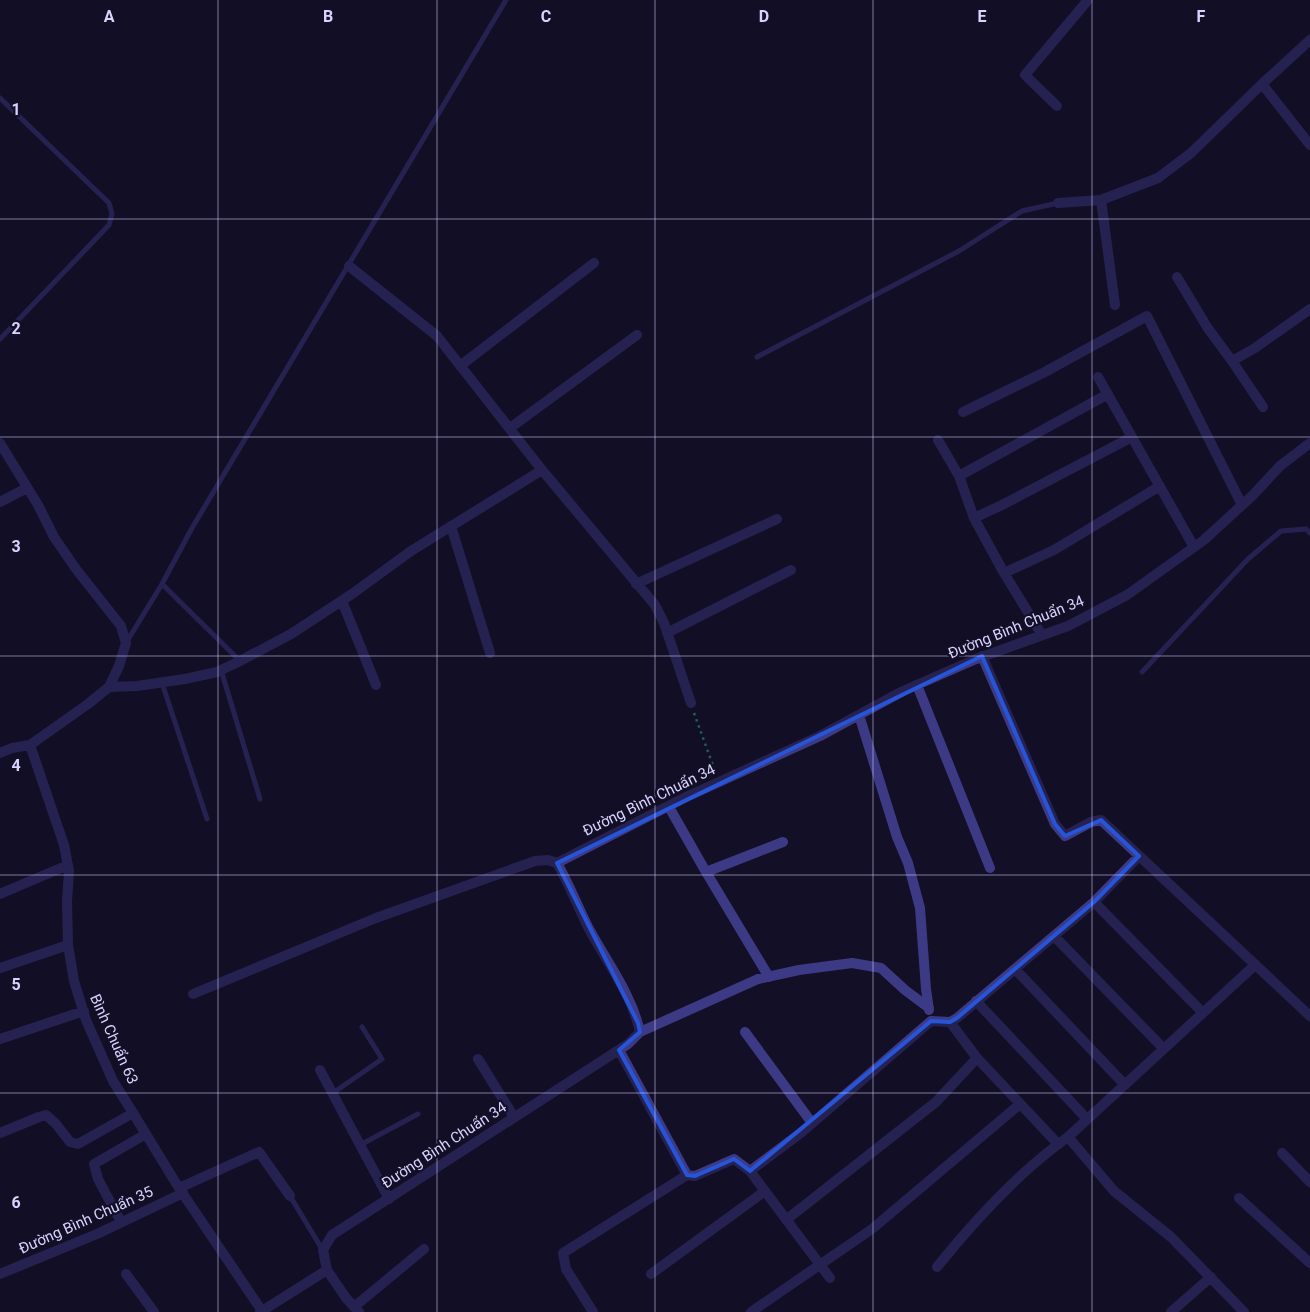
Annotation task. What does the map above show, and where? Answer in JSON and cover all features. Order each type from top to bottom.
[{"type":"street","points":[[1057,106],[1025,75],[1088,0]]},
{"type":"street","points":[[1058,203],[1101,200],[1158,178],[1191,153],[1310,40]]},
{"type":"street","points":[[1262,84],[1310,145]]},
{"type":"street","points":[[1101,200],[1115,305]]},
{"type":"street","points":[[460,366],[594,263]]},
{"type":"street","points":[[349,266],[437,336],[542,470],[655,605],[668,633],[691,703]]},
{"type":"street","points":[[1177,278],[1207,327],[1263,407]]},
{"type":"street","points":[[1232,361],[1255,348],[1310,309]]},
{"type":"street","points":[[963,412],[1043,373],[1147,316],[1242,505]]},
{"type":"street","points":[[510,428],[637,335]]},
{"type":"street","points":[[1098,377],[1194,547]]},
{"type":"street","points":[[959,476],[1108,394]]},
{"type":"street","points":[[974,518],[1132,436]]},
{"type":"street","points":[[938,440],[959,476],[974,518],[1004,573],[1042,635]]},
{"type":"street","points":[[0,443],[54,537],[76,569],[121,626],[126,643],[119,666],[109,686],[80,710],[30,745],[12,748],[0,753]]},
{"type":"street","name":"Đường Bình Chuẩn 34","points":[[558,863],[686,797],[820,736],[917,685],[982,656],[1068,626],[1127,595],[1194,547],[1242,505],[1280,466],[1310,443]]},
{"type":"street","points":[[109,686],[137,686],[185,679],[220,670],[240,661],[291,634],[342,601],[411,551],[542,470]]},
{"type":"street","points":[[1004,573],[1054,550],[1160,486]]},
{"type":"street","points":[[0,502],[27,488]]},
{"type":"street","points":[[636,584],[777,519]]},
{"type":"street","points":[[451,526],[490,652]]},
{"type":"street","points":[[668,633],[791,570]]},
{"type":"street","points":[[342,601],[376,685]]},
{"type":"street","points":[[982,656],[1055,824],[1065,836],[1091,822],[1101,820],[1310,1016]]},
{"type":"street","points":[[917,685],[990,868]]},
{"type":"street","points":[[858,715],[897,837],[908,863],[920,908],[926,989],[931,1021]]},
{"type":"street","name":"Bình Chuẩn 63","points":[[30,745],[64,845],[69,871],[66,900],[68,945],[74,981],[84,1011],[114,1081],[181,1190],[261,1311]]},
{"type":"street","points":[[669,807],[769,977]]},
{"type":"street","points":[[706,872],[783,842]]},
{"type":"street","points":[[750,1171],[812,1123],[931,1021],[950,1022],[976,1001],[1094,902],[1139,856]]},
{"type":"street","points":[[193,994],[384,915],[535,861],[548,860],[558,863],[589,928],[616,974],[634,1013],[640,1032]]},
{"type":"street","points":[[0,894],[68,865]]},
{"type":"street","points":[[1094,902],[1203,1013]]},
{"type":"street","points":[[1054,936],[1164,1049]]},
{"type":"street","points":[[0,968],[68,945]]},
{"type":"street","name":"Đường Bình Chuẩn 34","points":[[323,1250],[332,1236],[619,1050],[640,1032],[758,979],[799,970],[852,963],[881,968],[905,990],[929,1008]]},
{"type":"street","points":[[937,1266],[971,1226],[1047,1151],[1068,1137],[1255,965]]},
{"type":"street","points":[[1015,969],[1125,1085]]},
{"type":"street","points":[[976,1001],[1087,1119]]},
{"type":"street","points":[[0,1039],[84,1011]]},
{"type":"street","points":[[950,1022],[977,1058],[1058,1144]]},
{"type":"street","points":[[745,1032],[812,1123]]},
{"type":"street","points":[[619,1050],[687,1175]]},
{"type":"street","points":[[786,1220],[936,1102],[977,1058]]},
{"type":"street","points":[[478,1059],[514,1117]]},
{"type":"street","points":[[320,1070],[389,1199]]},
{"type":"street","points":[[751,1312],[872,1229],[1020,1104]]},
{"type":"street","points":[[0,1134],[39,1116],[46,1115],[70,1142],[78,1144],[133,1113]]},
{"type":"street","points":[[121,1222],[98,1179],[94,1164],[146,1134]]},
{"type":"street","points":[[1068,1137],[1114,1191],[1171,1237],[1244,1312]]},
{"type":"street","name":"Đường Bình Chuẩn 35","points":[[0,1274],[121,1222],[259,1152],[290,1196]]},
{"type":"street","points":[[1282,1152],[1310,1182]]},
{"type":"street","points":[[593,1312],[566,1269],[563,1253],[687,1175],[695,1176],[734,1159],[750,1171],[830,1278]]},
{"type":"street","points":[[651,1274],[765,1191]]},
{"type":"street","points":[[1239,1198],[1310,1263]]},
{"type":"street","points":[[323,1250],[327,1270],[335,1284],[357,1310],[424,1249]]},
{"type":"street","points":[[261,1311],[327,1270]]},
{"type":"street","points":[[126,1274],[154,1312]]},
{"type":"street","points":[[1171,1312],[1210,1277]]},
{"type":"lane","points":[[126,643],[162,584],[192,528],[506,0]]},
{"type":"lane","points":[[0,98],[109,203],[112,214],[109,225],[0,339]]},
{"type":"lane","points":[[756,357],[959,251],[1022,211],[1058,203]]},
{"type":"lane","points":[[1142,672],[1248,559],[1281,531],[1306,529],[1310,533]]},
{"type":"lane","points":[[162,584],[240,661]]},
{"type":"lane","points":[[220,670],[260,799]]},
{"type":"lane","points":[[162,683],[207,819]]},
{"type":"lane","points":[[332,1093],[382,1059],[362,1027]]},
{"type":"lane","points":[[360,1145],[418,1114]]},
{"type":"lane","points":[[290,1196],[323,1250]]},
{"type":"path","points":[[691,703],[718,782]]},
{"type":"highlighted area","points":[[982,656],[1055,824],[1065,836],[1101,820],[1139,856],[1094,902],[957,1018],[950,1022],[931,1021],[750,1171],[734,1159],[695,1176],[687,1175],[619,1050],[640,1032],[638,1023],[557,863]]}]
